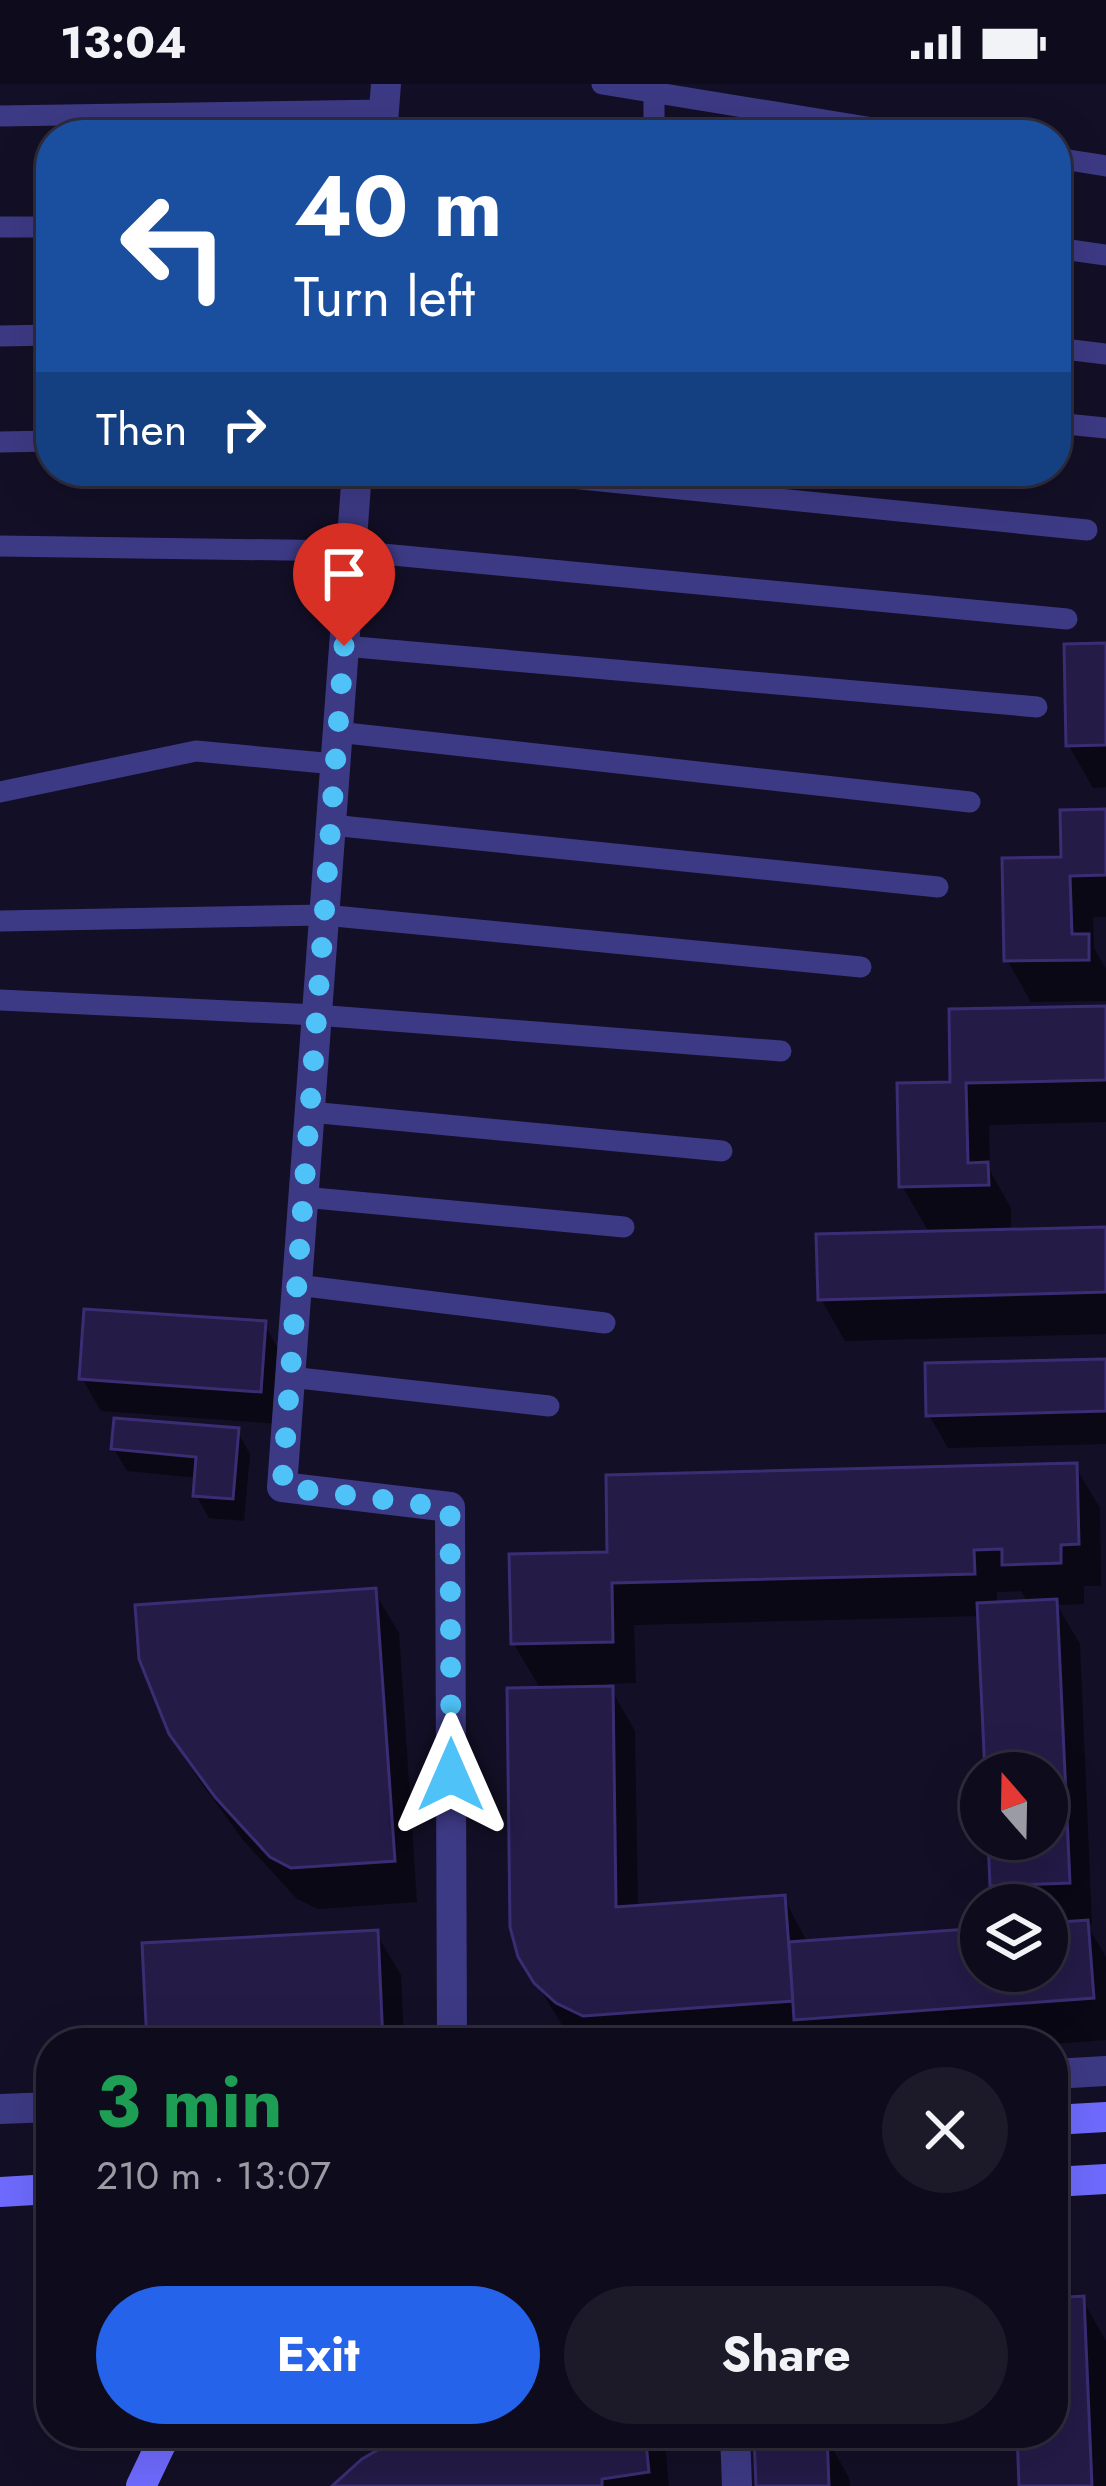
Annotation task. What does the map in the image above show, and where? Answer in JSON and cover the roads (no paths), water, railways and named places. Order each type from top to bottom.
[{"type":"main road","points":[[1068,2119],[1106,2117]]},
{"type":"main road","points":[[1068,2181],[1106,2179]]},
{"type":"main road","points":[[0,2192],[36,2194]]},
{"type":"main road","points":[[142,2486],[159,2448]]},
{"type":"street","points":[[356,486],[282,1487],[450,1508],[452,2028]]},
{"type":"street","points":[[1068,2073],[1106,2071]]},
{"type":"street","points":[[0,2109],[36,2108]]},
{"type":"street","points":[[736,2448],[737,2486]]},
{"type":"lane","points":[[602,84],[654,88],[832,120]]},
{"type":"lane","points":[[654,88],[654,120]]},
{"type":"lane","points":[[0,116],[384,110]]},
{"type":"lane","points":[[1071,160],[1106,166]]},
{"type":"lane","points":[[0,227],[36,226]]},
{"type":"lane","points":[[1071,250],[1106,255]]},
{"type":"lane","points":[[0,336],[36,335]]},
{"type":"lane","points":[[1071,350],[1106,354]]},
{"type":"lane","points":[[1071,424],[1106,428]]},
{"type":"lane","points":[[0,442],[36,441]]},
{"type":"lane","points":[[718,486],[1087,530]]},
{"type":"lane","points":[[0,546],[351,551],[1067,619]]},
{"type":"lane","points":[[344,646],[1037,707]]},
{"type":"lane","points":[[338,732],[970,802]]},
{"type":"lane","points":[[0,792],[196,751],[335,764]]},
{"type":"lane","points":[[331,825],[938,887]]},
{"type":"lane","points":[[0,921],[324,915],[861,967]]},
{"type":"lane","points":[[0,1000],[316,1015],[781,1051]]},
{"type":"lane","points":[[310,1112],[722,1151]]},
{"type":"lane","points":[[303,1197],[624,1227]]},
{"type":"lane","points":[[297,1285],[605,1323]]},
{"type":"lane","points":[[290,1376],[549,1406]]}]
